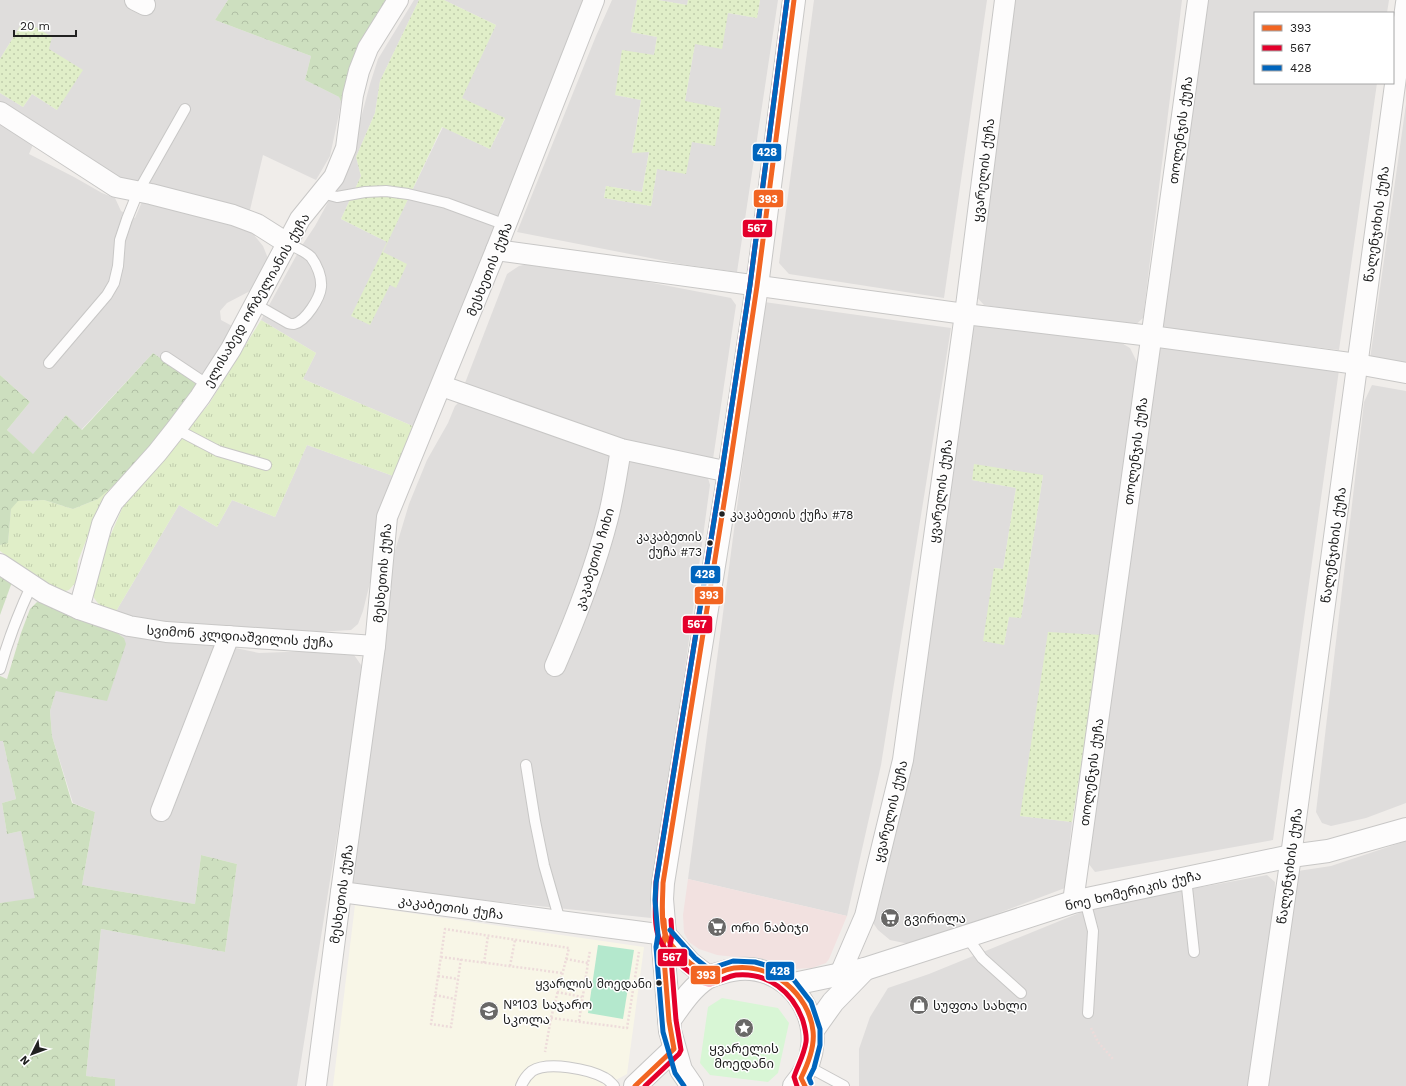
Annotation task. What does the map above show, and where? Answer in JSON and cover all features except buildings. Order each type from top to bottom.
[{"type":"street","name":"ელისაბედ ორბელიანის ქუჩა","points":[[79,609],[102,524],[113,502],[176,429],[208,385],[231,349],[300,220],[334,177],[346,148],[353,95],[361,65],[368,48],[398,0]]},
{"type":"street","name":"მესხეთის ქუჩა","points":[[316,1086],[375,646],[387,517],[442,386],[594,0]]},
{"type":"street","points":[[692,1086],[681,1070],[674,1049],[669,1021],[664,946],[665,935],[662,899],[663,883],[729,472],[757,286],[794,0]]},
{"type":"street","name":"ყვარელის ქუჩა","points":[[840,974],[864,916],[903,760],[965,314],[1006,0]]},
{"type":"street","name":"თოლენჯის ქუჩა","points":[[1079,901],[1151,336],[1198,0]]},
{"type":"street","name":"წალენჯიხის ქუჩა","points":[[1258,1086],[1291,856],[1406,3]]},
{"type":"street","points":[[0,112],[116,187],[151,194],[233,215],[257,224],[287,243]]},
{"type":"street","points":[[496,250],[965,314],[1151,336],[1358,364],[1406,373]]},
{"type":"street","points":[[442,386],[621,449],[729,472]]},
{"type":"street","name":"კაკაბეთის ჩიხი","points":[[555,666],[582,602],[596,562],[608,517],[621,449]]},
{"type":"street","name":"სვიმონ კლდიაშვილის ქუჩა","points":[[0,564],[44,593],[79,609],[129,626],[166,632],[375,646]]},
{"type":"street","points":[[161,811],[229,636]]},
{"type":"street","name":"ნოე ხომერიკის ქუჩა","points":[[789,985],[865,969],[1079,901],[1291,856],[1328,851],[1406,830]]},
{"type":"street","name":"კაკაბეთის ქუჩა","points":[[341,892],[665,935]]},
{"type":"street","points":[[665,935],[690,963],[708,977]]},
{"type":"street","points":[[669,1021],[696,986],[708,977],[734,968],[754,969],[772,974],[789,985],[805,1005],[813,1030],[813,1043],[802,1079]]},
{"type":"street","name":"ნოე ხომერიკის ქუჩა","points":[[813,1030],[833,1002],[865,969]]},
{"type":"street","points":[[635,1086],[674,1049]]},
{"type":"lane","points":[[49,363],[107,295],[114,283],[118,266],[120,240],[138,192],[185,109]]},
{"type":"lane","points":[[322,193],[337,196],[379,191],[408,194],[446,203],[506,225]]},
{"type":"lane","points":[[255,304],[288,323],[294,324],[300,321],[313,306],[321,286],[320,277],[316,266],[311,257],[287,243]]},
{"type":"lane","points":[[166,357],[208,385]]},
{"type":"lane","points":[[176,429],[218,451],[266,465]]},
{"type":"lane","points":[[0,669],[17,616],[32,584]]},
{"type":"lane","points":[[526,765],[544,865],[560,922]]},
{"type":"lane","points":[[1186,878],[1194,952]]},
{"type":"lane","points":[[1079,901],[1093,931],[1088,1013]]},
{"type":"lane","points":[[967,937],[982,958],[1021,993]]},
{"type":"lane","points":[[521,1086],[523,1080],[532,1071],[543,1067],[571,1067],[593,1072],[607,1079],[614,1086]]},
{"type":"lane","points":[[802,1079],[844,1086]]},
{"type":"path","points":[[461,959],[451,1027],[431,1024],[446,929],[569,948],[551,1018],[543,1067]]},
{"type":"path","points":[[484,962],[488,936]]},
{"type":"path","points":[[510,966],[514,940]]},
{"type":"path","points":[[579,1021],[590,950]]},
{"type":"path","points":[[551,1018],[627,1028],[639,951]]},
{"type":"path","points":[[441,957],[562,973]]},
{"type":"path","points":[[566,959],[588,963]]},
{"type":"path","points":[[438,976],[458,979]]},
{"type":"path","points":[[557,992],[582,997]]},
{"type":"path","points":[[436,995],[455,998]]},
{"type":"path","points":[[1088,1013],[1091,1031],[1098,1042],[1113,1059]]},
{"type":"shaded area","points":[[0,0],[124,0],[133,5],[136,0],[228,0],[215,20],[311,56],[305,80],[339,97],[341,102],[330,156],[316,180],[263,155],[249,214],[128,183],[0,102],[0,93],[23,107],[32,94],[57,110],[49,48],[24,20],[0,59]]},
{"type":"shaded area","points":[[414,0],[419,0],[380,81],[375,113],[356,157],[361,176],[341,219],[387,242],[443,127],[490,149],[505,119],[461,98],[496,25],[444,0],[588,0],[415,427],[303,379],[316,353],[261,320],[338,184],[357,133],[378,59]]},
{"type":"shaded area","points":[[612,0],[637,0],[631,32],[657,37],[654,56],[615,95],[641,100],[632,152],[649,151],[642,192],[606,186],[604,198],[651,206],[657,169],[692,142],[715,145],[685,101],[695,44],[728,13],[757,18],[760,0],[778,0],[737,272],[681,264],[517,232]]},
{"type":"shaded area","points":[[658,0],[688,0],[687,5]]},
{"type":"shaded area","points":[[814,0],[987,0],[944,298],[789,274],[779,263]]},
{"type":"shaded area","points":[[1014,0],[1182,0],[1143,318],[1132,328],[984,305],[974,294]]},
{"type":"shaded area","points":[[1207,0],[1389,0],[1387,12],[1254,12],[1254,84],[1377,84],[1339,350],[1160,328]]},
{"type":"shaded area","points":[[1406,104],[1406,366],[1370,359]]},
{"type":"shaded area","points":[[0,121],[35,140],[29,154],[102,193],[115,198],[121,211],[135,218],[144,197],[237,223],[254,235],[263,246],[269,261],[252,290],[227,303],[220,311],[221,320],[234,327],[198,384],[153,353],[81,430],[66,415],[33,455],[7,430],[30,402],[0,375]]},
{"type":"shaded area","points":[[539,261],[731,298],[736,305],[713,459],[615,438],[478,392],[465,383],[507,274],[519,266]]},
{"type":"shaded area","points":[[764,302],[951,328],[881,765],[847,916],[688,879]]},
{"type":"shaded area","points":[[971,322],[1120,342],[1130,348],[1138,364],[1102,635],[1021,816],[1072,822],[1065,888],[935,937],[909,944],[890,940],[878,930],[871,920]],"holes":[[[1043,475],[1021,618],[1009,616],[1004,645],[994,568],[1003,569],[1016,488],[972,480]]]},
{"type":"shaded area","points":[[1155,344],[1339,370],[1273,840],[1095,872],[1085,859]]},
{"type":"shaded area","points":[[1372,385],[1406,391],[1406,803],[1366,818],[1331,826],[1322,823],[1316,812],[1364,402]]},
{"type":"shaded area","points":[[464,402],[637,462],[708,478],[710,485],[651,918],[352,886],[348,881],[394,554],[409,504],[427,460],[448,423],[455,406],[458,403]]},
{"type":"shaded area","points":[[307,445],[396,477],[363,611],[358,624],[351,630],[283,634],[155,627],[115,613],[179,505],[217,527],[232,500],[275,517]]},
{"type":"shaded area","points":[[117,633],[161,640],[216,644],[259,653],[338,650],[354,655],[364,669],[297,1086],[115,1086],[115,1079],[86,1076],[101,929],[225,952],[237,864],[201,855],[195,904],[82,885],[95,812],[73,803],[52,736],[50,711],[56,691],[124,638]]},
{"type":"shaded area","points":[[0,741],[3,741],[16,799],[2,803],[7,834],[21,831],[36,899],[0,903]]},
{"type":"shaded area","points":[[1406,841],[1406,1086],[1268,1086],[1298,871],[1331,866]]},
{"type":"shaded area","points":[[1267,875],[1275,882],[1274,920],[1253,1086],[859,1086],[859,1049],[870,1017],[888,988],[929,974],[1094,907]]},
{"type":"shaded area","points":[[688,879],[847,916],[829,959],[826,963],[812,968],[793,969],[773,961],[754,957],[717,955],[699,949],[689,942],[684,933],[683,915]]},
{"type":"shaded area","name":"№103 საჯარო სკოლა","points":[[355,905],[644,947],[627,1074],[605,1086],[333,1086]]},
{"type":"green space","points":[[228,0],[386,0],[360,47],[348,74],[341,102],[339,97],[305,80],[311,56],[215,20]]},
{"type":"green space","points":[[419,0],[444,0],[496,25],[462,98],[505,118],[490,149],[442,127],[383,252],[407,264],[396,288],[390,285],[370,325],[351,316],[387,242],[341,219],[361,176],[356,157],[375,113],[380,81]]},
{"type":"green space","points":[[637,0],[658,0],[687,5],[688,0],[760,0],[757,18],[728,13],[722,49],[695,44],[685,101],[721,108],[715,146],[692,142],[686,174],[657,169],[651,206],[604,198],[606,186],[642,192],[649,152],[632,153],[641,100],[615,95],[622,50],[654,55],[657,37],[631,32]]},
{"type":"green space","points":[[24,20],[52,37],[49,49],[83,70],[57,110],[32,94],[23,107],[0,93],[0,59]]},
{"type":"green space","points":[[261,320],[316,353],[303,379],[415,427],[396,477],[307,445],[275,517],[232,500],[217,527],[179,505],[115,613],[107,610],[99,604],[92,594],[108,541],[124,504],[209,404]]},
{"type":"green space","points":[[153,353],[198,384],[181,412],[121,479],[98,499],[73,509],[44,500],[18,501],[11,509],[8,543],[0,545],[0,375],[30,402],[7,430],[33,454],[66,415],[82,430]]},
{"type":"green space","points":[[974,464],[1043,475],[1021,618],[1009,617],[1004,645],[983,641],[994,568],[1003,569],[1016,488],[972,480]]},
{"type":"green space","points":[[111,487],[94,520],[78,561],[76,582],[69,590],[58,593],[0,551],[0,545],[8,542],[11,508],[17,501],[44,500],[73,509],[98,499]]},
{"type":"green space","points":[[0,570],[12,582],[0,615]]},
{"type":"green space","points":[[45,601],[117,633],[124,638],[126,644],[107,701],[56,691],[50,711],[52,736],[72,803],[95,812],[82,885],[195,904],[201,855],[237,864],[225,952],[101,929],[86,1076],[115,1079],[115,1086],[0,1086],[0,903],[35,898],[21,831],[7,834],[2,803],[16,799],[3,741],[0,741],[0,676],[7,679],[30,609],[37,602]]},
{"type":"green space","points":[[1048,632],[1102,635],[1072,822],[1020,816]]},
{"type":"green space","points":[[598,945],[634,950],[623,1019],[588,1013]]},
{"type":"green space","points":[[722,998],[778,1008],[789,1023],[778,1073],[768,1082],[710,1075],[700,1063],[708,1007]]},
{"type":"transit line","name":"567","points":[[787,0],[750,285],[722,471],[656,882],[655,911],[657,932],[667,951],[678,963],[704,983],[711,984],[736,975],[759,977],[778,986],[793,1001],[803,1021],[806,1037],[804,1051],[794,1077],[797,1086]]},
{"type":"transit line","name":"428","points":[[684,1086],[675,1073],[663,1032],[656,947],[658,935],[655,900],[656,883],[722,471],[750,285],[787,0]]},
{"type":"transit line","name":"393","points":[[794,0],[757,286],[729,472],[663,883],[662,910],[664,931],[674,948],[685,959],[708,977],[724,970],[748,968],[775,976],[796,993],[810,1017],[813,1031],[812,1049],[801,1078],[805,1086]]},
{"type":"transit line","name":"393","points":[[635,1086],[674,1049],[669,1021],[663,946],[665,935],[664,920]]},
{"type":"transit line","name":"567","points":[[645,1086],[679,1054],[681,1050],[676,1020],[670,946],[672,935],[671,920]]},
{"type":"transit line","name":"428","points":[[670,930],[695,958],[709,969],[733,961],[755,962],[775,968],[794,980],[811,1002],[820,1029],[820,1045],[814,1068],[809,1078],[811,1083]]},
{"type":"place","name":"კაკაბეთის ქუჩა #78","points":[[722,514]]},
{"type":"place","name":"კაკაბეთის ქუჩა #73","points":[[710,543]]},
{"type":"place","name":"გვირილა","points":[[890,918]]},
{"type":"place","name":"ორი ნაბიჯი","points":[[717,927]]},
{"type":"place","name":"ყვარლის მოედანი","points":[[659,983]]},
{"type":"place","name":"სუფთა სახლი","points":[[919,1005]]},
{"type":"place","name":"№103 საჯარო სკოლა","points":[[489,1011]]},
{"type":"place","name":"ყვარელის მოედანი","points":[[744,1028]]}]
